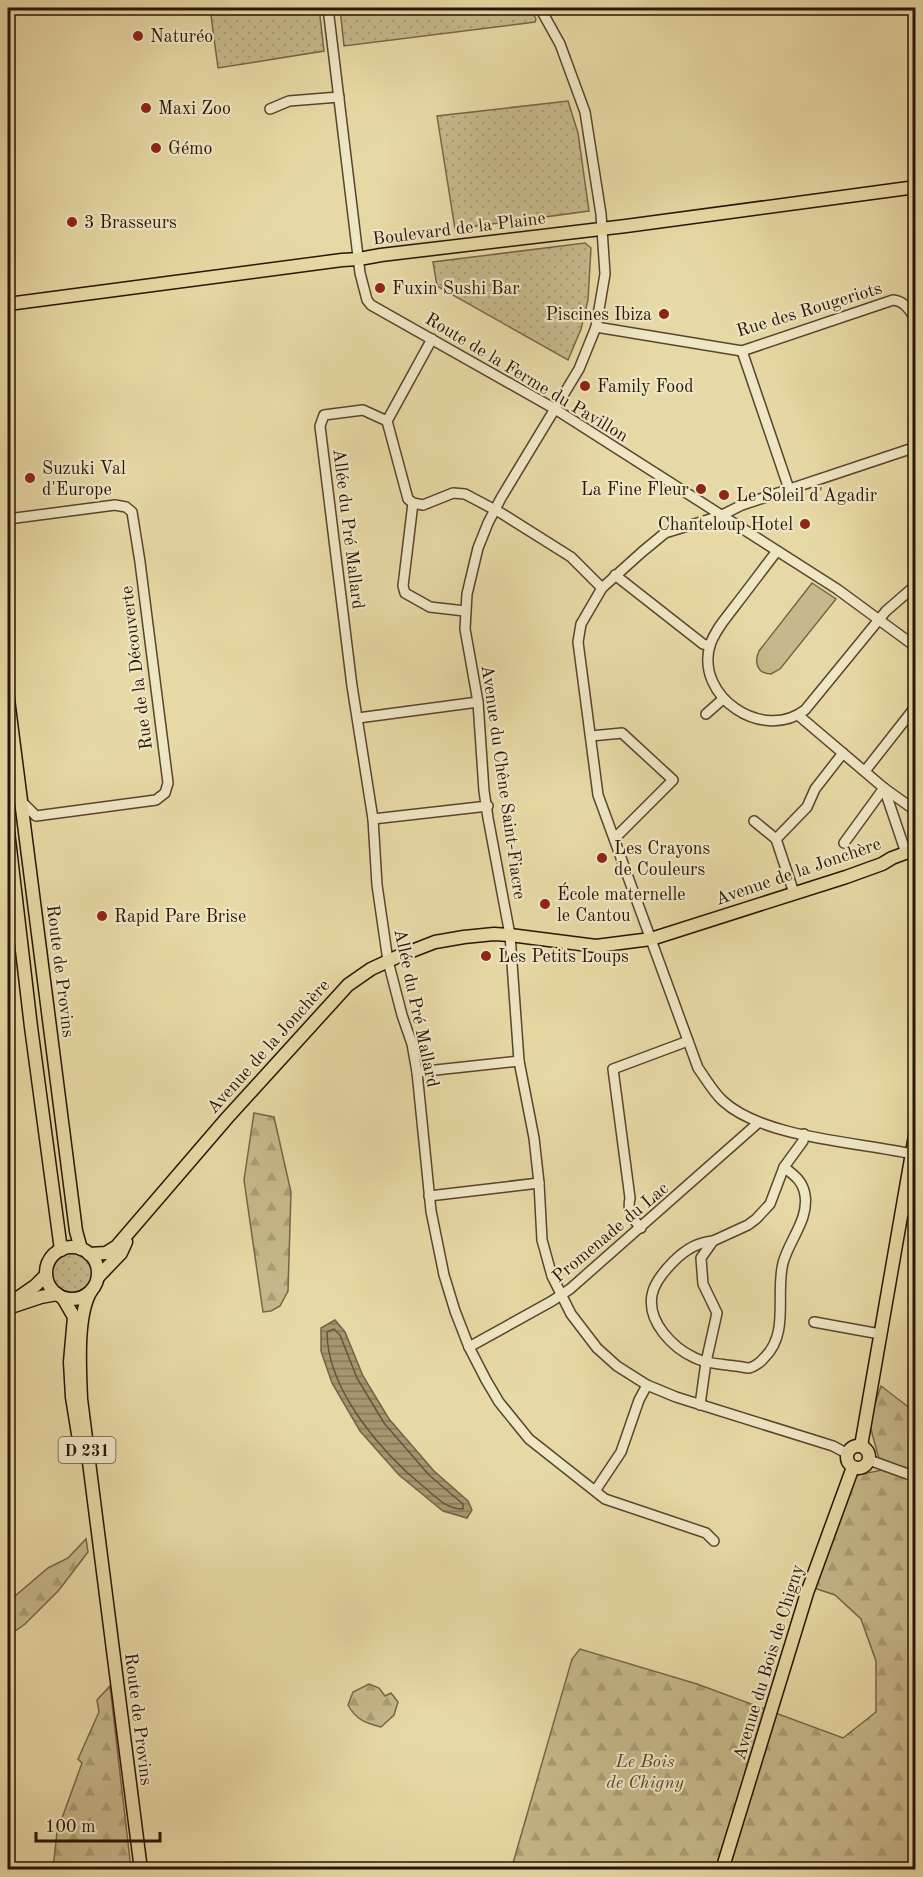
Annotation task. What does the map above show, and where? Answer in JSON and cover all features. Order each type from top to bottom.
[{"type":"main road","name":"Boulevard de la Plaine","points":[[8,304],[915,187]]},
{"type":"main road","name":"Route de Provins","points":[[8,699],[76,1231],[85,1251]]},
{"type":"main road","name":"Route de Provins","points":[[8,834],[61,1250]]},
{"type":"main road","name":"Avenue de la Jonchère","points":[[132,1228],[323,1011],[348,985],[371,969],[435,942],[464,937],[510,935],[596,946],[651,939],[882,864],[910,851]]},
{"type":"main road","points":[[861,1446],[880,1334],[909,1211],[915,1130]]},
{"type":"main road","points":[[8,1306],[36,1286],[46,1275],[50,1260],[61,1250],[74,1247],[85,1251],[110,1251],[132,1228]]},
{"type":"main road","points":[[8,1306],[41,1297],[60,1296],[77,1299],[91,1291],[98,1277],[121,1253],[132,1228]]},
{"type":"main road","points":[[85,1251],[98,1268],[98,1277]]},
{"type":"main road","points":[[46,1275],[51,1289],[60,1296]]},
{"type":"main road","name":"Route de Provins","points":[[91,1291],[83,1310],[80,1361],[81,1400],[141,1869]]},
{"type":"main road","name":"Route de Provins","points":[[60,1296],[74,1317],[70,1362],[72,1397],[106,1609]]},
{"type":"main road","points":[[861,1446],[868,1452],[869,1460],[862,1467],[853,1467],[848,1461],[848,1454],[852,1448],[861,1446]]},
{"type":"main road","name":"Avenue du Bois de Chigny","points":[[722,1869],[807,1593],[853,1467]]},
{"type":"street","name":"Route de la Ferme du Pavillon","points":[[328,8],[360,273],[367,300],[371,305],[555,409],[837,589],[915,647]]},
{"type":"street","name":"Avenue du Chêne Saint-Fiacre","points":[[540,8],[560,44],[585,112],[602,228],[605,274],[596,327],[579,369],[495,510],[478,548],[470,573],[465,629],[478,702],[484,791],[510,935],[519,1061],[534,1138],[542,1240],[552,1276],[571,1314],[597,1348],[617,1366],[647,1385],[700,1405],[833,1446],[848,1454]]},
{"type":"street","points":[[270,109],[289,102],[339,97]]},
{"type":"street","name":"Rue des Rougeriots","points":[[596,327],[742,351],[893,300],[904,304],[915,320]]},
{"type":"street","points":[[432,339],[387,421],[408,499],[413,503],[423,504],[453,493],[465,494],[571,557],[602,588]]},
{"type":"street","points":[[742,351],[789,489]]},
{"type":"street","name":"Allée du Pré Mallard","points":[[387,421],[363,410],[324,415],[320,426],[352,686],[373,819],[376,885],[388,961],[412,1044],[417,1072],[429,1196],[444,1275],[469,1347],[499,1402],[519,1428],[605,1499],[706,1533],[714,1541]]},
{"type":"street","points":[[912,1154],[758,1123],[723,1101],[698,1068],[598,795],[578,642],[581,624],[602,588],[665,533],[678,527],[720,516],[789,489],[915,447]]},
{"type":"street","points":[[413,503],[403,586],[405,593],[430,607],[465,611]]},
{"type":"street","name":"Rue de la Découverte","points":[[8,519],[115,505],[126,507],[132,512],[168,783],[165,793],[156,800],[36,816]]},
{"type":"street","points":[[777,551],[721,625],[710,646],[710,668],[723,699],[742,714],[760,720],[784,719],[798,715],[811,704],[879,619],[915,585]]},
{"type":"street","points":[[615,575],[703,644],[710,646]]},
{"type":"street","points":[[706,714],[723,699]]},
{"type":"street","points":[[358,718],[478,702]]},
{"type":"street","points":[[865,771],[915,706]]},
{"type":"street","points":[[798,715],[884,788],[915,811]]},
{"type":"street","points":[[591,736],[622,733],[673,780],[615,838]]},
{"type":"street","points":[[777,838],[807,807],[815,789],[843,753]]},
{"type":"street","points":[[844,843],[884,788]]},
{"type":"street","points":[[884,788],[910,851]]},
{"type":"street","points":[[20,801],[36,816],[24,832]]},
{"type":"street","points":[[373,819],[488,806]]},
{"type":"street","points":[[754,821],[777,838],[794,893]]},
{"type":"street","points":[[641,1228],[631,1217],[628,1208],[630,1198],[613,1069],[688,1041]]},
{"type":"street","points":[[417,1072],[519,1061]]},
{"type":"street","name":"Promenade du Lac","points":[[469,1347],[561,1296],[758,1123]]},
{"type":"street","points":[[700,1405],[706,1362],[717,1313],[703,1284],[701,1258],[705,1249],[713,1241],[756,1219],[770,1204],[784,1167],[803,1141],[804,1134]]},
{"type":"street","points":[[713,1241],[704,1242],[682,1254],[664,1271],[652,1295],[653,1316],[664,1333],[683,1351],[706,1362],[749,1368],[762,1361],[773,1349],[778,1334],[783,1265],[790,1243],[802,1222],[804,1211],[805,1194],[799,1179],[784,1167]]},
{"type":"street","points":[[429,1196],[539,1183]]},
{"type":"street","points":[[814,1322],[880,1334]]},
{"type":"street","points":[[595,1491],[621,1452],[639,1400],[647,1385]]},
{"type":"street","points":[[869,1460],[915,1477]]},
{"type":"green space","points":[[210,8],[319,8],[324,51],[218,68]]},
{"type":"green space","points":[[340,8],[530,8],[536,19],[535,22],[344,46]]},
{"type":"green space","points":[[568,101],[578,133],[589,211],[455,229],[437,116]]},
{"type":"green space","points":[[585,243],[591,248],[588,300],[581,329],[568,360],[437,286],[433,262]]},
{"type":"green space","points":[[812,583],[836,599],[780,669],[771,674],[763,672],[757,663],[759,651]]},
{"type":"green space","points":[[254,1113],[274,1117],[291,1192],[288,1291],[280,1306],[263,1312],[244,1180]]},
{"type":"green space","points":[[73,1253],[81,1254],[88,1259],[93,1266],[93,1282],[88,1289],[81,1294],[73,1295],[65,1294],[58,1289],[53,1282],[52,1274],[53,1266],[58,1259],[65,1254]]},
{"type":"green space","name":"Le Bois de Chigny","points":[[881,1386],[915,1412],[915,1869],[511,1870],[572,1659],[580,1649],[697,1684],[843,1738],[876,1712],[876,1661],[861,1619],[835,1595],[814,1588],[853,1476],[882,1470],[869,1422]]},
{"type":"green space","points":[[86,1539],[88,1552],[59,1590],[25,1624],[8,1636],[8,1602],[48,1568],[68,1558]]},
{"type":"green space","points":[[369,1684],[379,1688],[385,1696],[391,1693],[398,1702],[394,1715],[381,1727],[362,1720],[348,1705],[353,1692]]},
{"type":"green space","points":[[110,1686],[131,1869],[53,1869],[57,1832],[82,1763],[78,1759],[99,1712],[97,1700]]},
{"type":"water","points":[[335,1320],[345,1332],[363,1376],[389,1419],[434,1471],[468,1501],[472,1510],[467,1518],[443,1511],[399,1475],[360,1431],[332,1383],[321,1351],[321,1328]]},
{"type":"place","name":"Naturéo","points":[[138,36]]},
{"type":"place","name":"Maxi Zoo","points":[[146,108]]},
{"type":"place","name":"Gémo","points":[[156,148]]},
{"type":"place","name":"3 Brasseurs","points":[[72,222]]},
{"type":"place","name":"Fuxin Sushi Bar","points":[[380,288]]},
{"type":"place","name":"Piscines Ibiza","points":[[664,314]]},
{"type":"place","name":"Family Food","points":[[585,386]]},
{"type":"place","name":"Suzuki Val d'Europe","points":[[30,478]]},
{"type":"place","name":"La Fine Fleur","points":[[701,489]]},
{"type":"place","name":"Le Soleil d'Agadir","points":[[724,495]]},
{"type":"place","name":"Chanteloup Hotel","points":[[805,524]]},
{"type":"place","name":"Les Crayons de Couleurs","points":[[602,858]]},
{"type":"place","name":"École maternelle le Cantou","points":[[545,904]]},
{"type":"place","name":"Rapid Pare Brise","points":[[102,916]]},
{"type":"place","name":"Les Petits Loups","points":[[486,956]]}]
